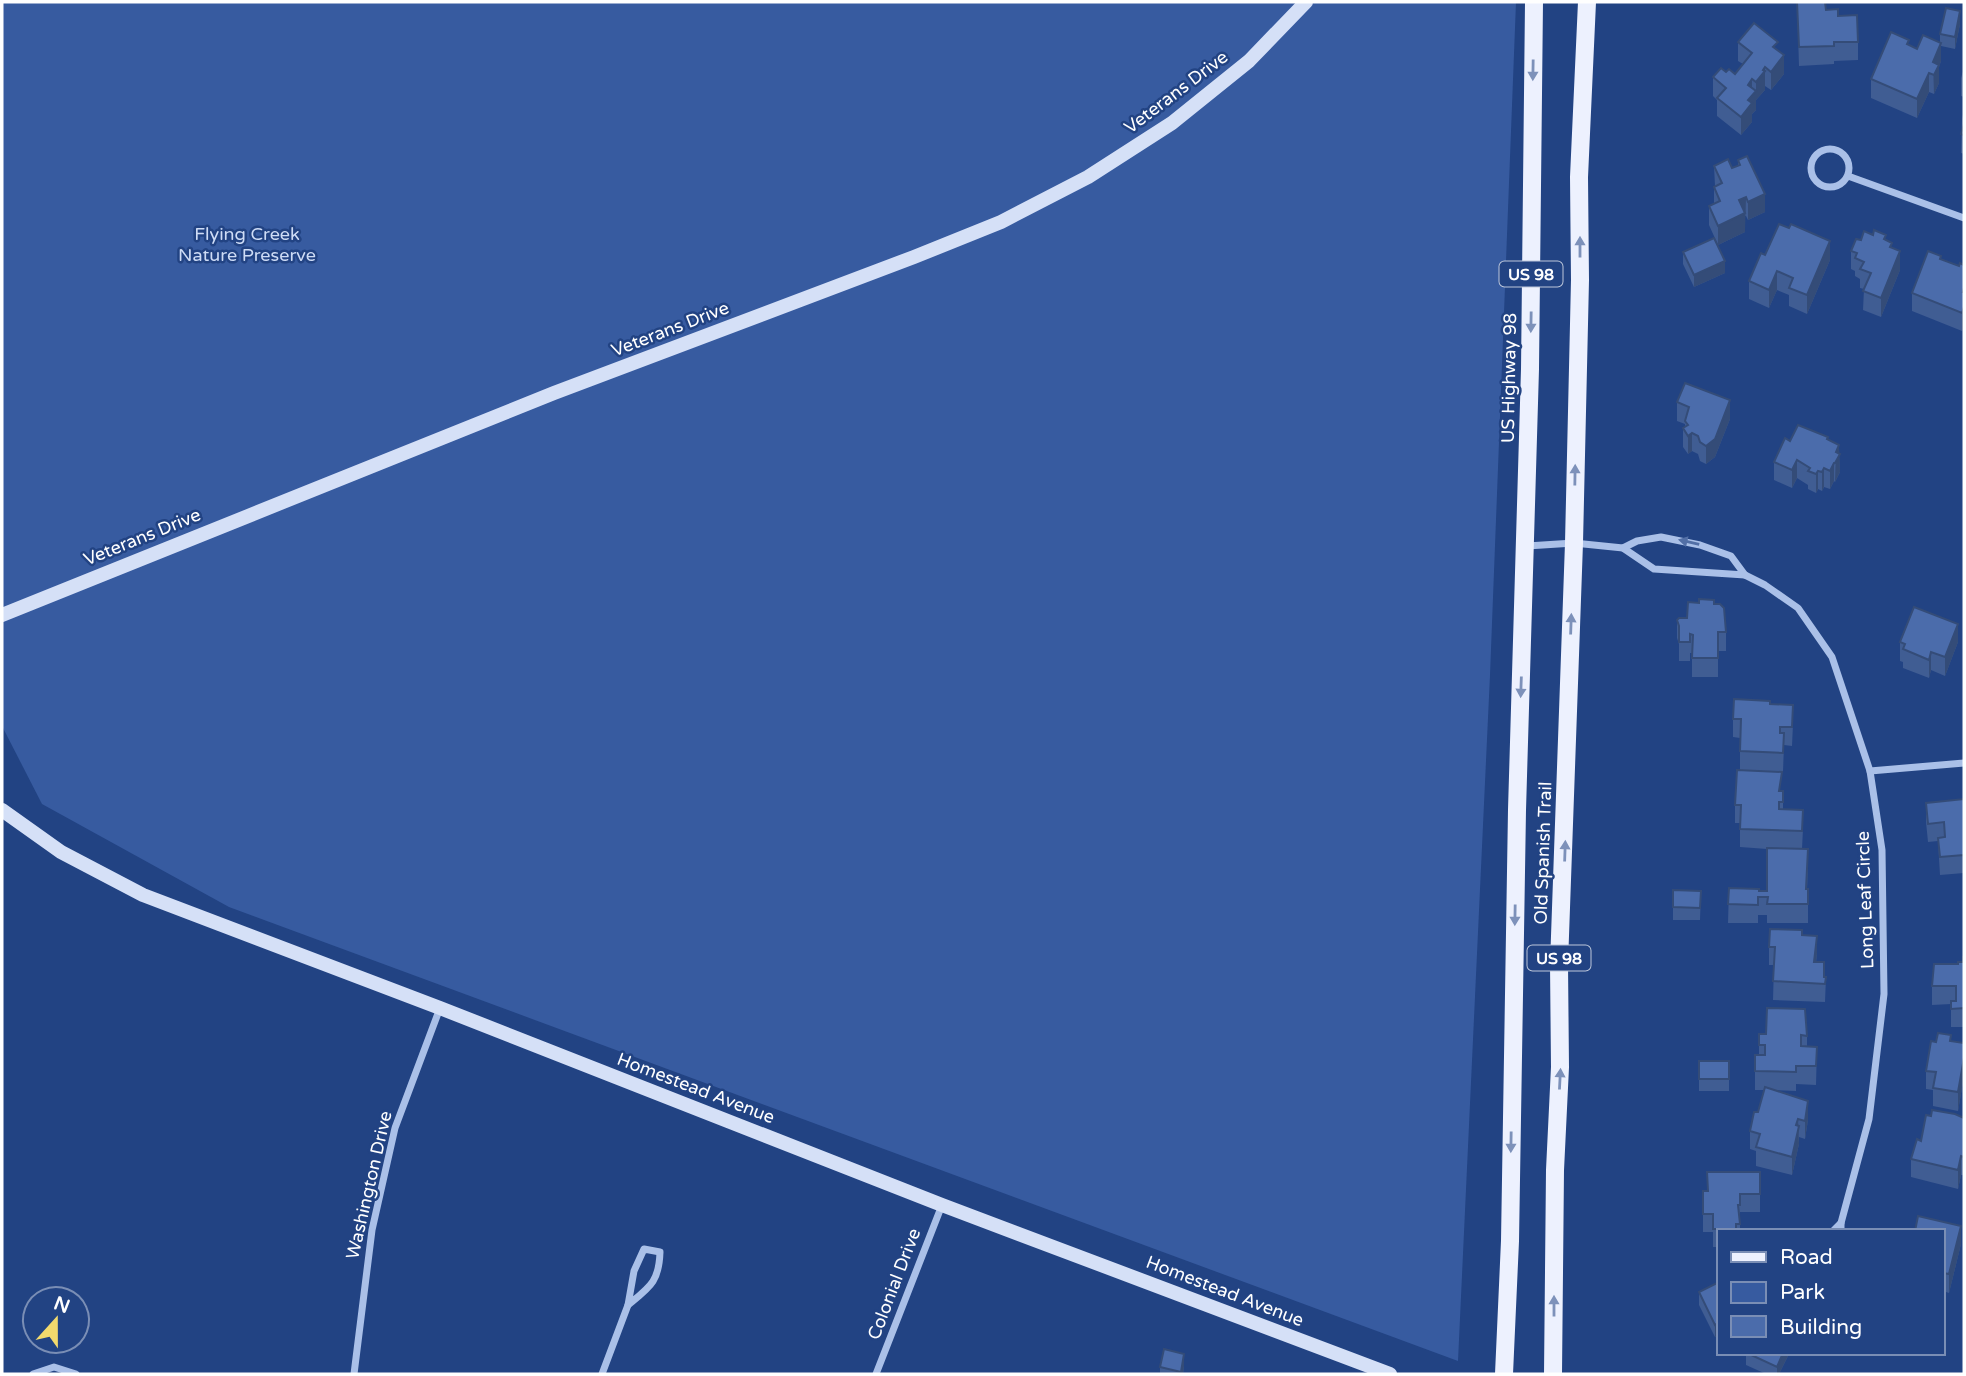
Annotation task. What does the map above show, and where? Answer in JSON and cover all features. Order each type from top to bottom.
[{"type":"main road","name":"US Highway 98","points":[[1526,546],[1531,369],[1534,2]]},
{"type":"main road","name":"US 98","points":[[1574,543],[1580,280],[1579,177],[1587,2]]},
{"type":"main road","points":[[1587,30],[1598,2]]},
{"type":"main road","name":"Old Spanish Trail","points":[[1553,1374],[1555,1170],[1560,1067],[1559,964],[1574,543]]},
{"type":"main road","name":"Old Spanish Trail","points":[[1504,1374],[1510,1241],[1517,810],[1526,546]]},
{"type":"main road","points":[[1554,1353],[1563,1374]]},
{"type":"street","name":"Veterans Drive","points":[[2,615],[554,393],[1001,222],[1088,177],[1172,123],[1249,61],[1306,2]]},
{"type":"street","points":[[1823,149],[1836,149],[1847,157],[1850,170],[1848,176],[1839,185],[1821,185],[1811,170],[1814,158],[1823,149]]},
{"type":"street","points":[[1848,176],[1964,218]]},
{"type":"street","name":"Long Leaf Circle","points":[[1526,546],[1574,543],[1623,548],[1650,537],[1682,540],[1731,556],[1745,575]]},
{"type":"street","name":"Long Leaf Circle","points":[[1623,548],[1654,569],[1745,575],[1798,608],[1832,657],[1870,771],[1882,850],[1884,994],[1869,1119],[1841,1227]]},
{"type":"street","points":[[1870,771],[1964,763]]},
{"type":"street","name":"Homestead Avenue","points":[[2,810],[61,852],[143,895],[942,1205],[1390,1374]]},
{"type":"street","name":"Washington Drive","points":[[354,1374],[372,1230],[395,1128],[440,1008]]},
{"type":"street","name":"Colonial Drive","points":[[876,1374],[942,1205]]},
{"type":"street","points":[[602,1374],[628,1305],[634,1271],[643,1249],[660,1252],[659,1272],[647,1289],[628,1305]]},
{"type":"street","points":[[33,1374],[54,1367],[76,1374]]},
{"type":"green space","name":"Flying Creek Nature Preserve","points":[[2,2],[1516,2],[1490,675],[1458,1361],[229,907],[42,804],[2,726]]},
{"type":"building","points":[[1797,2],[1825,2],[1826,10],[1838,9],[1838,16],[1857,15],[1858,42],[1799,47]]},
{"type":"building","points":[[1946,8],[1960,11],[1955,37],[1940,34]]},
{"type":"building","points":[[1754,23],[1778,42],[1773,47],[1784,55],[1771,72],[1765,67],[1756,82],[1752,79],[1748,85],[1756,91],[1748,100],[1752,103],[1741,117],[1717,98],[1726,88],[1713,77],[1721,68],[1726,72],[1729,69],[1735,74],[1752,53],[1738,42]]},
{"type":"building","points":[[1891,32],[1909,40],[1907,44],[1917,49],[1923,35],[1941,43],[1933,62],[1939,65],[1934,75],[1929,73],[1917,99],[1871,79]]},
{"type":"building","points":[[1747,156],[1765,194],[1748,202],[1746,197],[1739,200],[1745,213],[1718,226],[1709,206],[1720,201],[1714,187],[1722,183],[1714,166],[1728,159],[1732,168],[1740,165],[1738,160]]},
{"type":"building","points":[[1779,224],[1789,228],[1791,224],[1830,241],[1807,295],[1789,288],[1793,278],[1777,271],[1769,290],[1749,281],[1761,253],[1765,255]]},
{"type":"building","points":[[1874,230],[1886,235],[1884,239],[1892,243],[1890,247],[1900,251],[1881,298],[1863,291],[1871,273],[1860,269],[1864,262],[1855,258],[1857,253],[1851,251],[1856,239],[1861,240],[1864,231],[1873,235]]},
{"type":"building","points":[[1714,238],[1725,261],[1694,275],[1683,252]]},
{"type":"building","points":[[1928,251],[1941,256],[1940,259],[1959,266],[1960,263],[1964,265],[1962,313],[1912,293]]},
{"type":"building","points":[[1685,383],[1730,400],[1715,439],[1706,446],[1700,442],[1698,436],[1692,433],[1688,436],[1683,428],[1688,425],[1685,421],[1689,407],[1677,402]]},
{"type":"building","points":[[1798,425],[1828,437],[1827,439],[1839,445],[1836,452],[1840,454],[1830,471],[1824,468],[1816,474],[1808,471],[1810,468],[1797,460],[1792,470],[1774,462],[1785,438],[1790,441]]},
{"type":"building","points":[[1699,599],[1714,600],[1714,604],[1720,604],[1724,608],[1726,632],[1718,632],[1718,658],[1692,658],[1693,635],[1690,634],[1690,642],[1679,642],[1677,620],[1687,618],[1688,602],[1699,603]]},
{"type":"building","points":[[1914,607],[1958,624],[1945,657],[1931,652],[1929,660],[1903,649],[1905,644],[1900,642]]},
{"type":"building","points":[[1734,699],[1793,705],[1792,727],[1780,727],[1780,733],[1784,733],[1783,753],[1740,751],[1741,719],[1733,719]]},
{"type":"building","points":[[1737,770],[1782,772],[1779,791],[1783,791],[1783,802],[1779,802],[1779,809],[1803,810],[1802,831],[1740,829],[1741,805],[1735,805]]},
{"type":"building","points":[[1964,799],[1964,855],[1940,857],[1938,838],[1945,837],[1944,822],[1928,824],[1926,803]]},
{"type":"building","points":[[1767,848],[1808,849],[1808,904],[1767,904],[1768,897],[1758,897],[1758,905],[1728,904],[1729,888],[1767,891]]},
{"type":"building","points":[[1673,890],[1701,891],[1700,908],[1673,907]]},
{"type":"building","points":[[1770,929],[1802,930],[1802,935],[1817,936],[1814,962],[1824,962],[1825,984],[1773,981],[1775,947],[1769,947]]},
{"type":"building","points":[[1963,957],[1964,1008],[1951,1009],[1951,1001],[1956,1001],[1956,986],[1932,986],[1934,964],[1958,964],[1963,962]]},
{"type":"building","points":[[1767,1008],[1805,1009],[1807,1036],[1801,1035],[1801,1046],[1817,1047],[1816,1066],[1796,1066],[1796,1072],[1755,1071],[1755,1055],[1765,1055],[1765,1045],[1759,1045],[1759,1034],[1766,1034]]},
{"type":"building","points":[[1938,1033],[1951,1035],[1950,1041],[1964,1043],[1958,1092],[1933,1088],[1936,1072],[1926,1071],[1931,1041],[1936,1042]]},
{"type":"building","points":[[1699,1061],[1729,1061],[1729,1079],[1699,1079]]},
{"type":"building","points":[[1765,1087],[1808,1101],[1805,1121],[1798,1119],[1796,1125],[1799,1126],[1792,1157],[1756,1147],[1760,1134],[1750,1131],[1754,1112],[1758,1112]]},
{"type":"building","points":[[1932,1110],[1964,1118],[1964,1157],[1961,1156],[1958,1170],[1911,1159],[1917,1139],[1921,1141],[1926,1115],[1931,1116]]},
{"type":"building","points":[[1707,1172],[1760,1172],[1760,1194],[1740,1194],[1740,1224],[1736,1224],[1736,1229],[1713,1229],[1713,1214],[1703,1214],[1703,1191],[1708,1191]]},
{"type":"building","points":[[1918,1216],[1961,1226],[1949,1274],[1945,1273],[1945,1229],[1915,1229]]},
{"type":"building","points":[[1717,1283],[1715,1325],[1699,1292]]},
{"type":"building","points":[[1164,1349],[1184,1354],[1181,1372],[1160,1367]]},
{"type":"building","points":[[1751,1355],[1782,1355],[1777,1367]]}]
